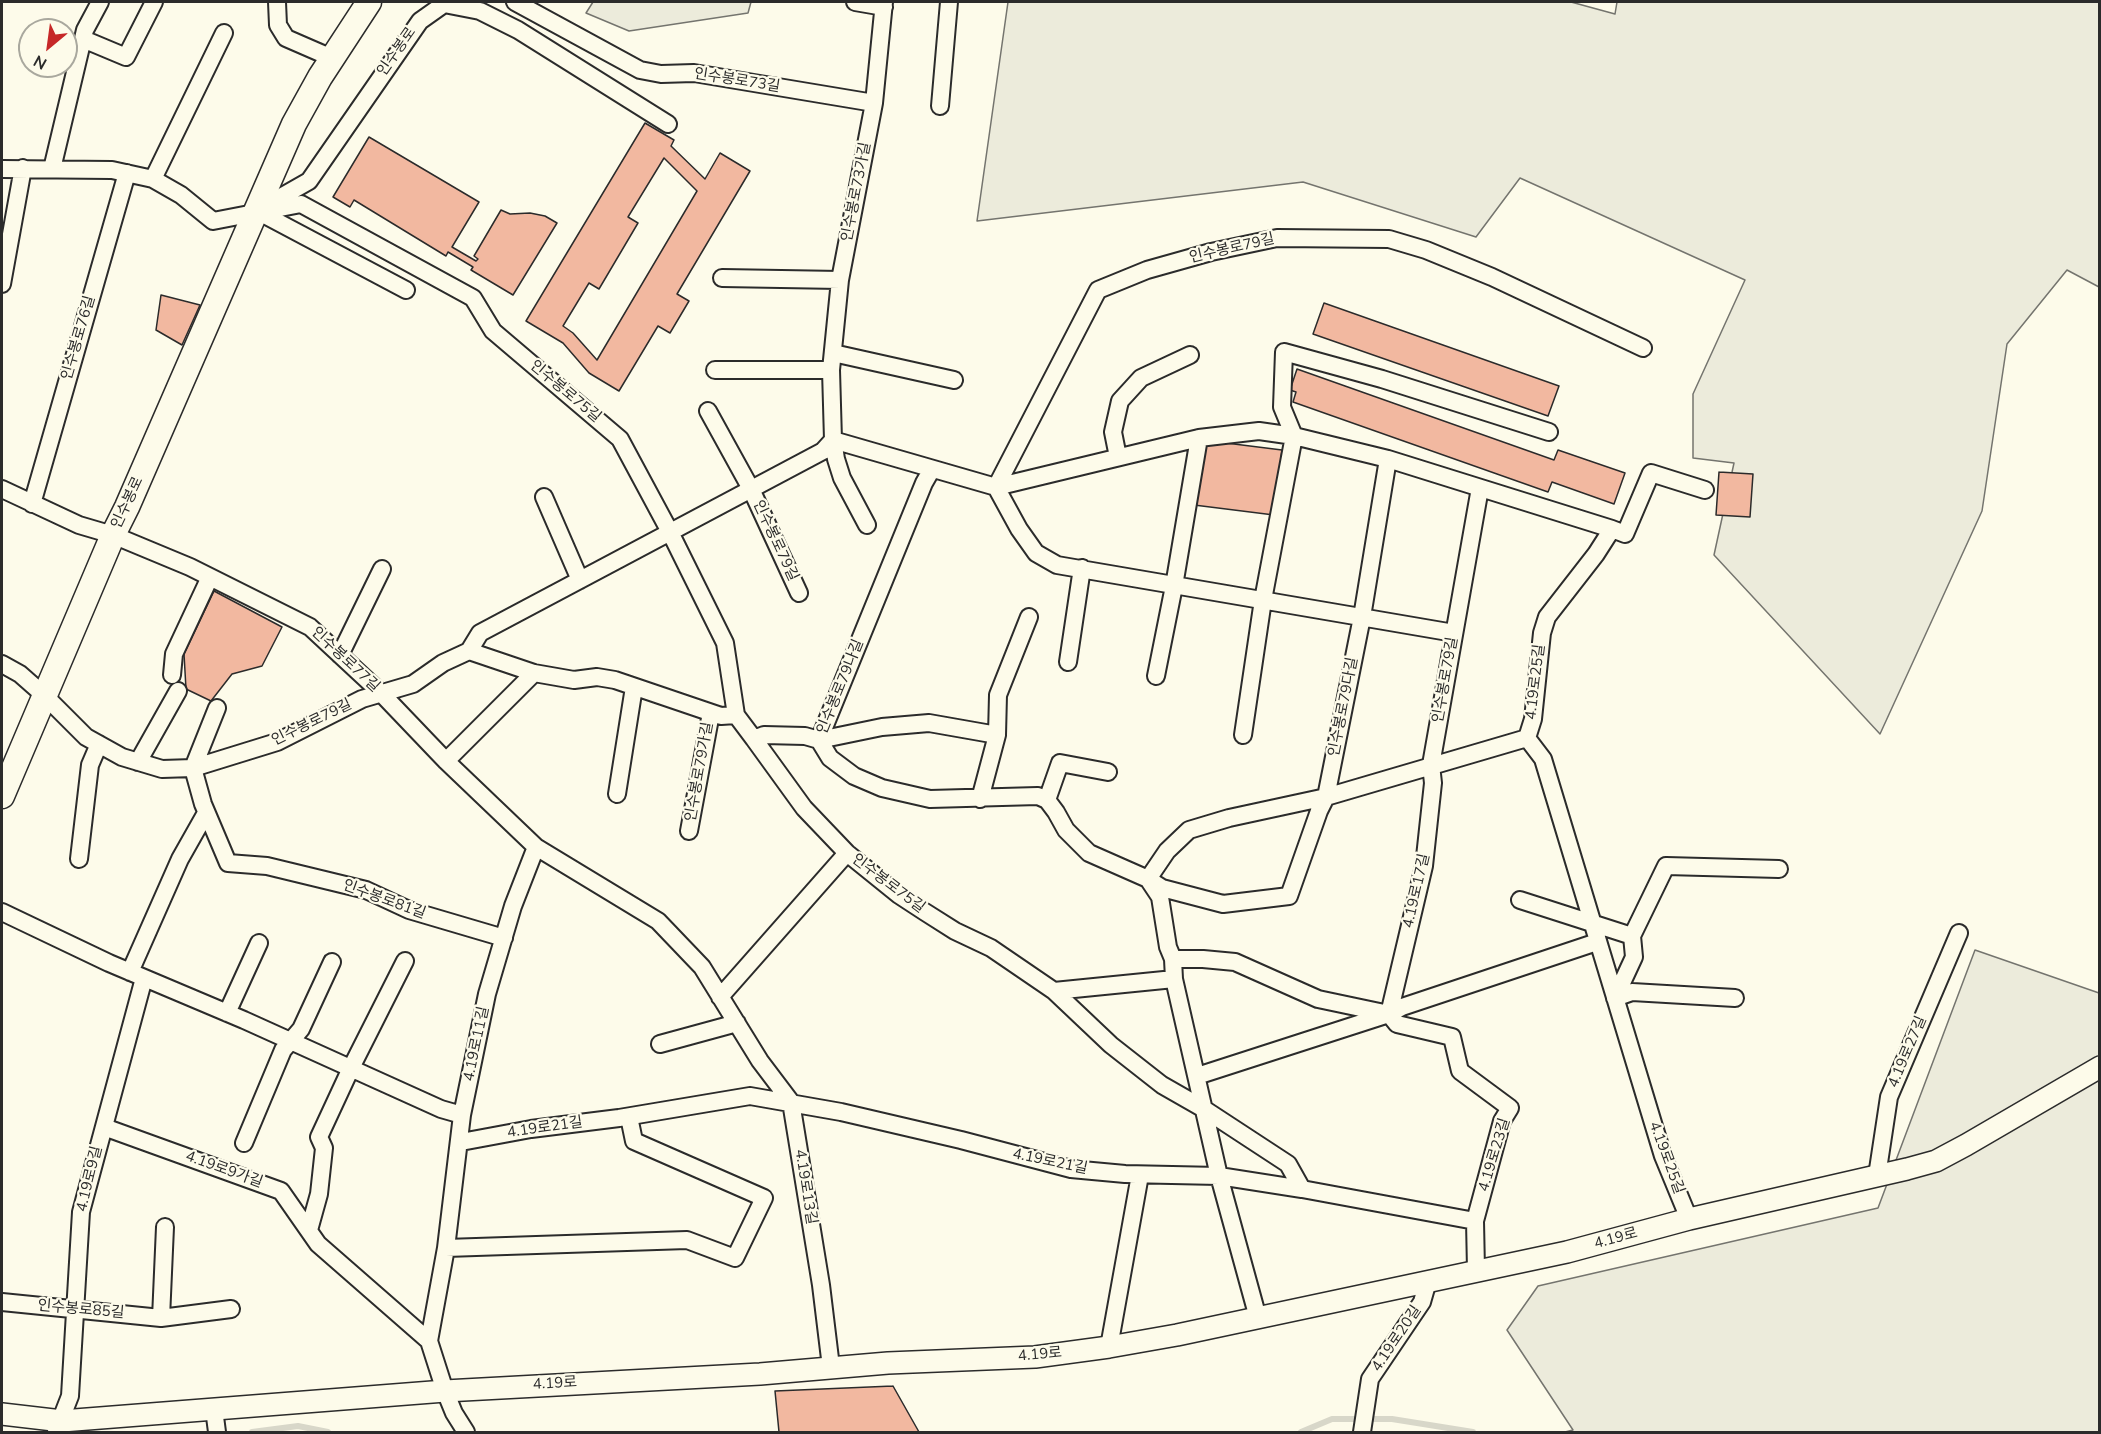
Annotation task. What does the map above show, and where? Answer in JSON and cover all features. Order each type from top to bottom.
[{"type":"main road","name":"인수봉로","points":[[2,796],[113,535],[294,124],[332,58],[369,2]]},
{"type":"street","points":[[52,169],[83,39],[100,2]]},
{"type":"street","points":[[83,39],[126,57],[154,2]]},
{"type":"street","points":[[276,2],[278,25],[286,38],[332,58]]},
{"type":"street","name":"인수봉로73길","points":[[515,2],[546,9],[640,70],[661,74],[694,73],[874,104]]},
{"type":"street","points":[[855,2],[884,4]]},
{"type":"street","points":[[940,106],[949,2]]},
{"type":"street","name":"인수봉로","points":[[257,212],[309,181],[420,21],[444,4],[480,10],[518,30],[668,124]]},
{"type":"street","name":"인수봉로73가길","points":[[833,440],[832,361],[840,280],[874,104],[884,4]]},
{"type":"street","points":[[153,178],[224,33]]},
{"type":"street","points":[[2,284],[23,168]]},
{"type":"street","points":[[2,170],[23,168],[112,170],[153,178],[182,195],[213,221],[257,212],[406,290]]},
{"type":"street","name":"인수봉로76길","points":[[32,504],[127,173]]},
{"type":"street","name":"인수봉로75길","points":[[257,212],[301,204],[473,298],[493,331],[620,439],[670,532],[724,643],[736,715]]},
{"type":"street","name":"인수봉로79길","points":[[996,487],[1098,290],[1147,270],[1233,247],[1277,238],[1389,239],[1426,250],[1492,277],[1643,348]]},
{"type":"street","points":[[722,278],[840,280]]},
{"type":"street","points":[[1243,735],[1263,600],[1294,436],[1282,408],[1284,352],[1382,379],[1549,432]]},
{"type":"street","points":[[1118,457],[1113,432],[1120,401],[1141,378],[1190,355]]},
{"type":"street","points":[[716,370],[832,361],[954,380]]},
{"type":"street","points":[[708,411],[751,489]]},
{"type":"street","points":[[867,525],[842,478],[833,440],[996,487],[1199,438],[1258,431],[1294,436],[1388,459],[1625,534],[1651,473],[1705,490]]},
{"type":"street","points":[[1156,676],[1199,438]]},
{"type":"street","name":"인수봉로79길","points":[[2,664],[20,674],[86,736],[122,757],[162,769],[193,768],[277,741],[362,699],[413,684],[443,663],[468,651],[480,633],[823,451],[833,440]]},
{"type":"street","points":[[1362,617],[1388,459]]},
{"type":"street","name":"인수봉로79나길","points":[[819,740],[924,483],[932,469]]},
{"type":"street","points":[[996,487],[1035,553],[1057,565],[1454,633]]},
{"type":"street","name":"인수봉로79길","points":[[1431,765],[1480,488]]},
{"type":"street","name":"인수봉로77길","points":[[2,489],[79,525],[113,535],[210,577],[310,627],[381,693],[446,761],[536,847]]},
{"type":"street","name":"인수봉로79길","points":[[751,489],[799,593]]},
{"type":"street","points":[[544,496],[580,580]]},
{"type":"street","name":"4.19로25길","points":[[1612,529],[1596,554],[1547,616],[1542,633],[1533,719],[1527,738],[1542,759],[1663,1156],[1689,1219]]},
{"type":"street","points":[[340,655],[382,568]]},
{"type":"street","points":[[1068,663],[1082,568]]},
{"type":"street","points":[[172,675],[174,654],[210,577]]},
{"type":"street","name":"인수봉로79다길","points":[[1326,797],[1362,617]]},
{"type":"street","points":[[980,799],[997,735],[998,695],[1029,618]]},
{"type":"street","name":"인수봉로79가길","points":[[468,651],[534,673],[574,680],[597,677],[615,680],[721,716],[736,715],[754,739]]},
{"type":"street","points":[[446,761],[534,673]]},
{"type":"street","points":[[617,794],[634,687]]},
{"type":"street","points":[[138,762],[178,691]]},
{"type":"street","points":[[137,975],[180,859],[206,813],[193,768],[217,708]]},
{"type":"street","name":"인수봉로79가길","points":[[689,831],[711,712]]},
{"type":"street","name":"인수봉로79나길","points":[[819,740],[882,727],[929,723],[997,735]]},
{"type":"street","points":[[754,739],[764,735],[805,736],[819,740],[830,758],[854,776],[882,788],[930,799],[1038,796],[1047,800],[1066,830],[1089,853],[1148,879],[1162,888],[1223,904],[1289,896],[1318,810],[1326,797]]},
{"type":"street","points":[[1148,879],[1167,850],[1189,830],[1229,818],[1326,797],[1527,738]]},
{"type":"street","name":"인수봉로75길","points":[[754,739],[804,808],[847,853],[899,895],[955,931],[991,948],[1054,991],[1120,1052],[1162,1084],[1204,1109]]},
{"type":"street","points":[[79,860],[90,765],[99,744]]},
{"type":"street","points":[[1047,800],[1060,763],[1108,772]]},
{"type":"street","name":"4.19로17길","points":[[1389,1014],[1424,866],[1433,783],[1431,765]]},
{"type":"street","name":"인수봉로81길","points":[[206,813],[228,863],[267,866],[366,890],[409,910],[504,938]]},
{"type":"street","name":"4.19로11길","points":[[466,1432],[454,1413],[445,1391],[429,1341],[446,1248],[461,1142],[462,1115],[487,994],[524,874],[536,847]]},
{"type":"street","name":"4.19로13길","points":[[536,847],[658,921],[702,968],[760,1061],[791,1102],[821,1285],[831,1367]]},
{"type":"street","points":[[720,996],[847,853]]},
{"type":"street","points":[[1616,998],[1634,957],[1632,936],[1666,867],[1779,869]]},
{"type":"street","points":[[1148,879],[1160,897],[1168,947],[1173,960],[1174,979],[1219,1176],[1258,1317]]},
{"type":"street","points":[[1520,900],[1632,936]]},
{"type":"street","points":[[2,912],[137,975],[228,1013],[441,1109],[462,1115]]},
{"type":"street","name":"4.19로27길","points":[[1877,1176],[1889,1097],[1959,933]]},
{"type":"street","points":[[1197,1076],[1389,1014],[1402,1007],[1597,942]]},
{"type":"street","points":[[228,1013],[259,943]]},
{"type":"street","name":"4.19로23길","points":[[1173,960],[1203,959],[1235,962],[1318,999],[1389,1014],[1397,1024],[1452,1037],[1460,1071],[1510,1108],[1502,1120],[1475,1221],[1476,1270]]},
{"type":"street","points":[[309,1230],[319,1194],[324,1148],[320,1137],[351,1068],[405,961]]},
{"type":"street","points":[[244,1143],[283,1050],[301,1029],[332,962]]},
{"type":"street","name":"4.19로9길","points":[[59,1427],[70,1396],[81,1212],[104,1127],[137,975]]},
{"type":"street","points":[[1054,991],[1174,979]]},
{"type":"street","points":[[1616,998],[1632,992],[1735,998]]},
{"type":"street","points":[[660,1044],[737,1023]]},
{"type":"street","name":"4.19로","points":[[2,1414],[59,1427],[214,1409],[445,1391],[1035,1357],[1109,1347],[1567,1251],[1689,1219],[1936,1161],[2100,1067]]},
{"type":"street","name":"4.19로21길","points":[[461,1142],[531,1129],[629,1117],[750,1096],[791,1102],[961,1140],[1071,1169],[1140,1175],[1219,1176],[1475,1221]]},
{"type":"street","points":[[1204,1109],[1288,1164],[1302,1189]]},
{"type":"street","points":[[446,1248],[687,1240],[735,1258],[764,1198],[634,1141],[629,1117]]},
{"type":"street","name":"4.19로9가길","points":[[104,1127],[281,1191],[318,1244],[429,1341]]},
{"type":"street","points":[[1109,1347],[1140,1175]]},
{"type":"street","points":[[161,1318],[165,1227]]},
{"type":"street","name":"4.19로20길","points":[[1362,1432],[1370,1379],[1422,1302],[1428,1281]]},
{"type":"street","name":"인수봉로85길","points":[[2,1302],[161,1318],[231,1309]]},
{"type":"street","points":[[214,1409],[217,1432]]},
{"type":"shaded area","points":[[593,2],[751,2],[748,13],[629,31],[586,13]]},
{"type":"shaded area","points":[[1008,2],[1571,2],[1615,14],[1617,2],[2099,2],[2099,287],[2067,270],[2007,344],[1982,511],[1880,734],[1714,555],[1734,463],[1693,458],[1693,394],[1745,280],[1520,178],[1476,237],[1303,182],[977,221]]},
{"type":"shaded area","points":[[1975,950],[2099,993],[2099,1432],[1565,1432],[1573,1430],[1507,1330],[1538,1286],[1878,1208]]},
{"type":"building","points":[[645,123],[674,140],[671,146],[705,179],[720,153],[750,171],[677,294],[689,301],[670,333],[658,326],[619,391],[589,373],[563,343],[526,321]],"holes":[[[664,158],[697,191],[597,360],[573,333],[563,326],[589,283],[599,289],[638,223],[628,217]]]},
{"type":"building","points":[[369,137],[479,202],[452,247],[476,261],[478,259],[474,256],[501,210],[510,214],[530,213],[545,216],[557,223],[513,295],[471,270],[473,267],[448,252],[446,256],[354,200],[350,207],[333,197]]},
{"type":"building","points":[[161,295],[200,305],[182,345],[156,330]]},
{"type":"building","points":[[1324,303],[1559,386],[1548,416],[1313,334]]},
{"type":"building","points":[[1297,369],[1554,460],[1558,450],[1625,473],[1614,504],[1552,482],[1548,492],[1293,402],[1296,392],[1290,390]]},
{"type":"building","points":[[1202,440],[1282,450],[1274,515],[1194,505]]},
{"type":"building","points":[[1719,472],[1753,474],[1750,517],[1716,515]]},
{"type":"building","points":[[214,591],[282,627],[262,666],[232,674],[211,701],[186,689],[184,654]]},
{"type":"building","points":[[893,1386],[919,1432],[779,1432],[775,1391]]},
{"type":"waterway","points":[[1301,1432],[1332,1419],[1392,1419],[1473,1432]]},
{"type":"waterway","points":[[252,1432],[298,1426],[328,1432]]}]
